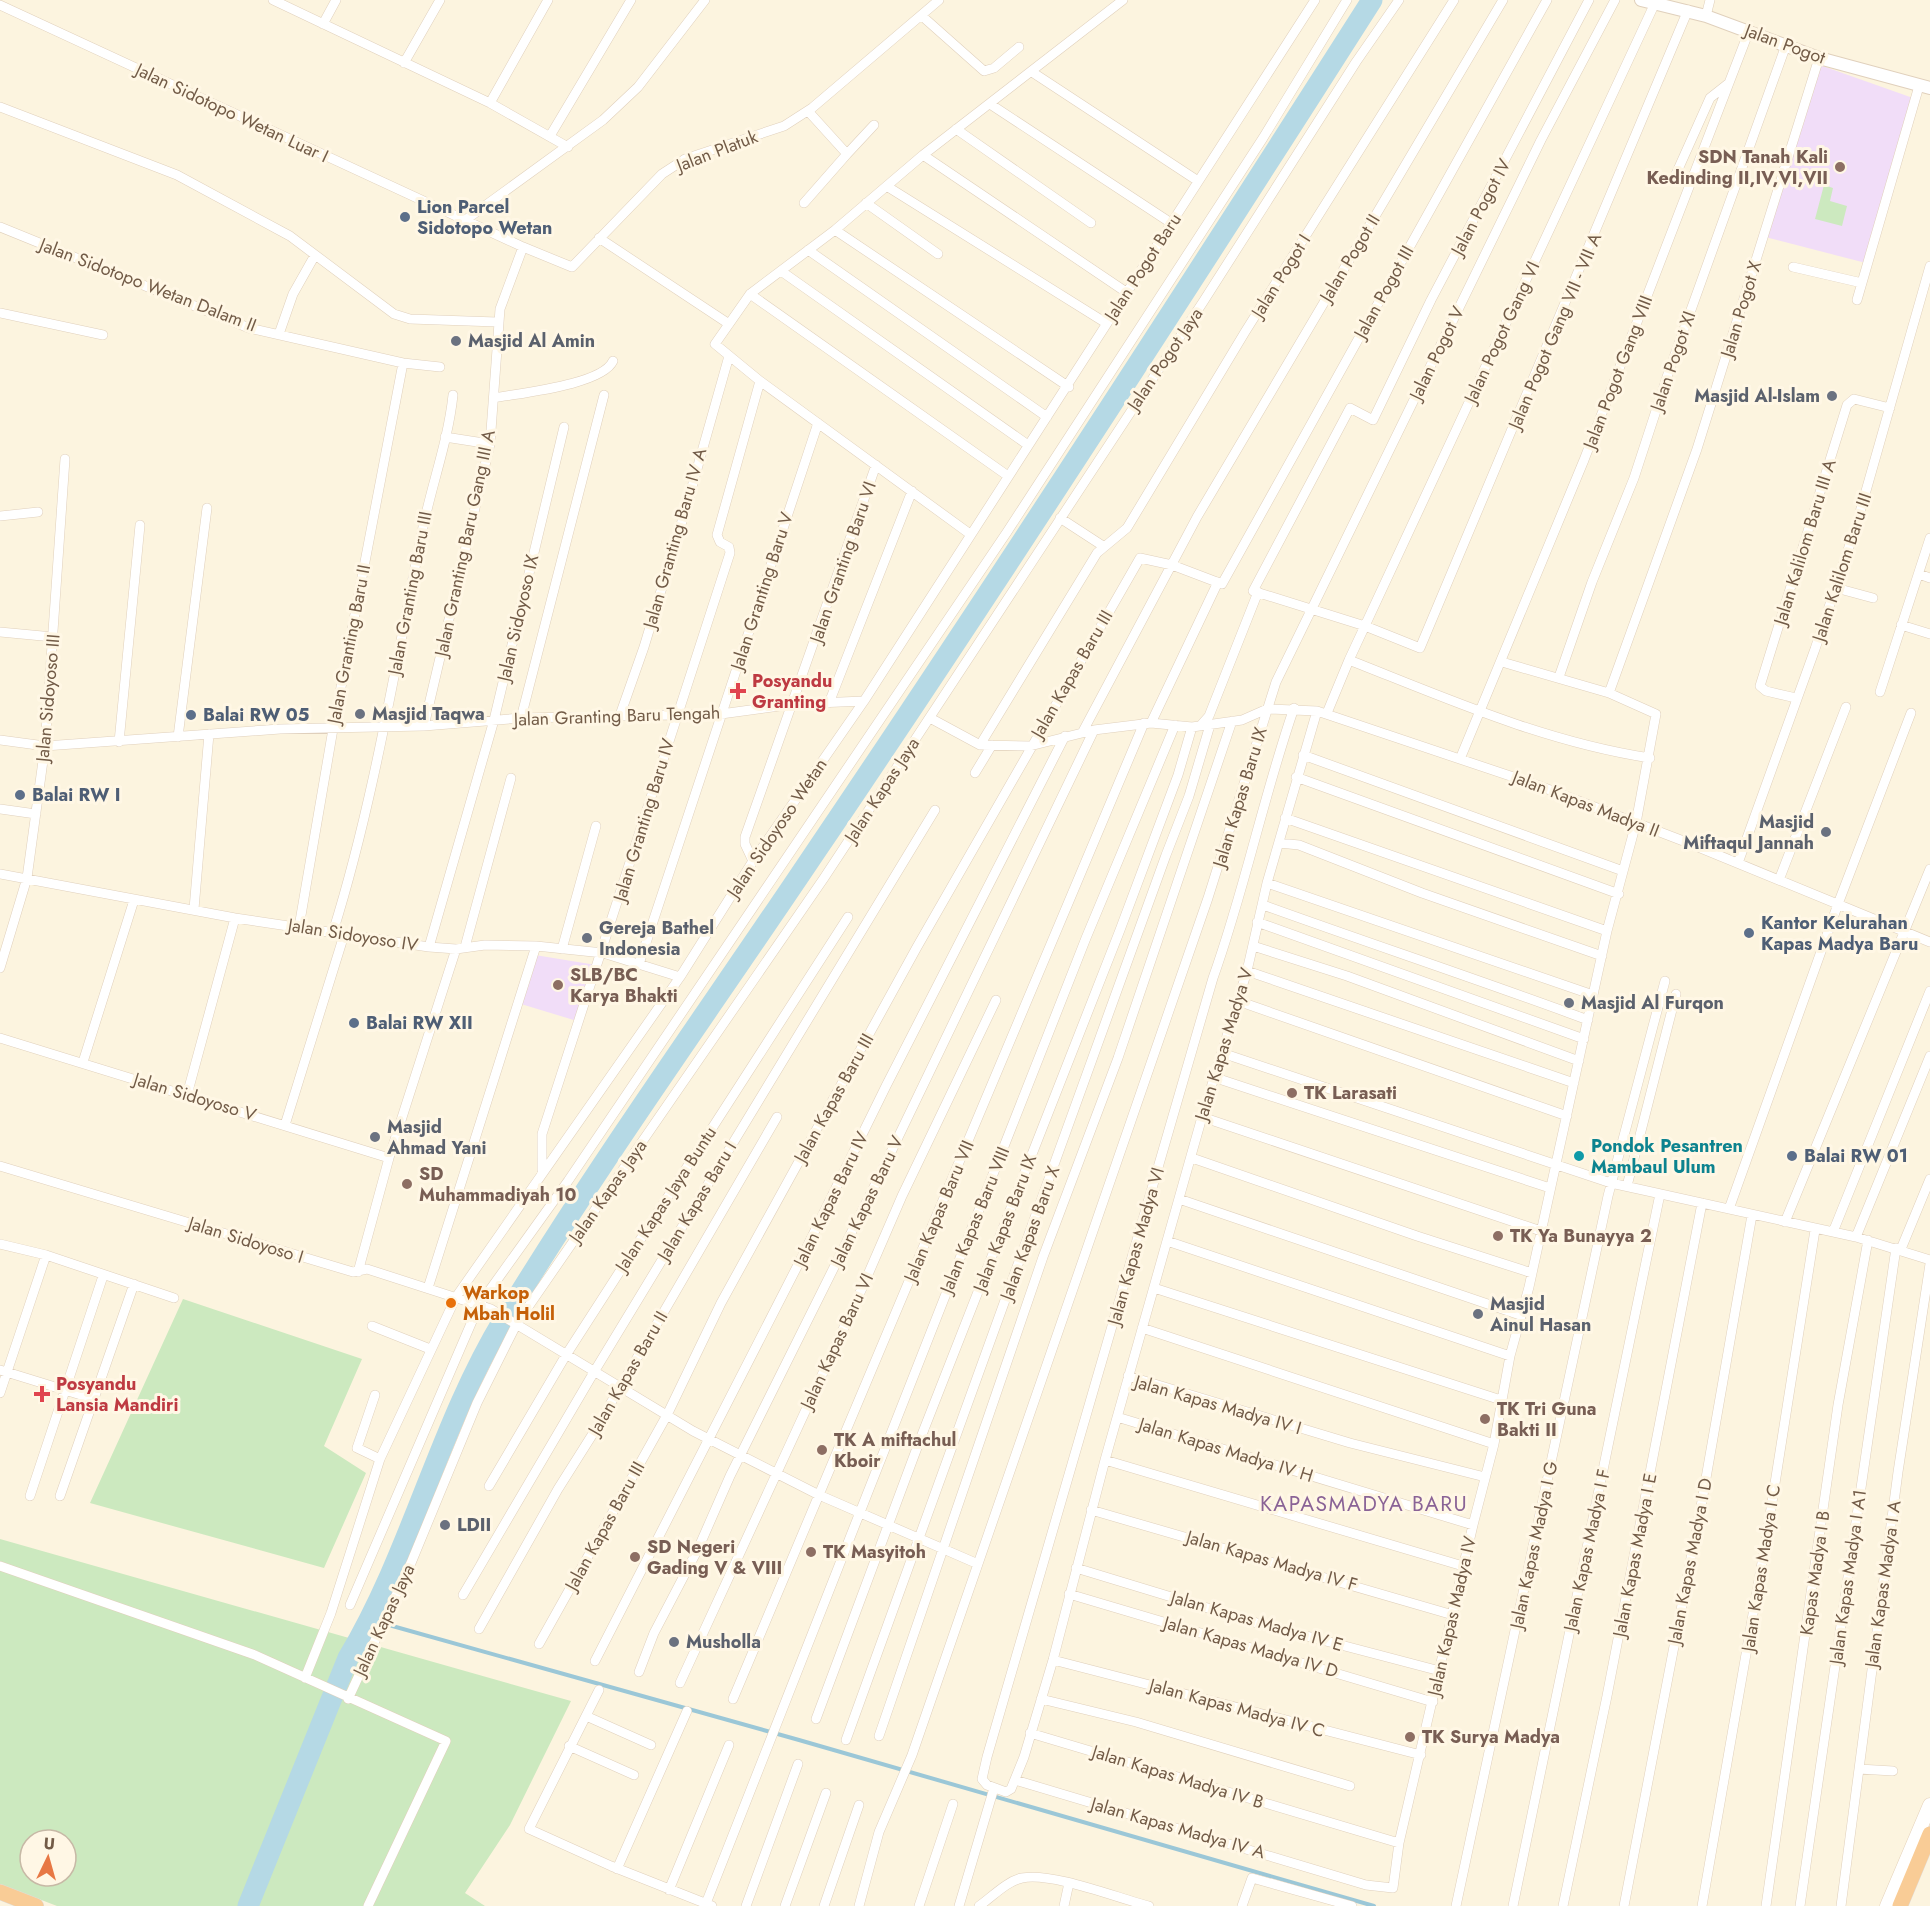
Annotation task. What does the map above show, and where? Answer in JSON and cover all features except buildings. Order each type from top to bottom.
[{"type":"highway","points":[[1900,1906],[1930,1834]]},
{"type":"highway","points":[[0,1892],[36,1906]]},
{"type":"main road","points":[[1887,1906],[1930,1804]]},
{"type":"street","points":[[273,0],[490,103],[568,147]]},
{"type":"street","points":[[323,24],[336,0]]},
{"type":"street","points":[[404,63],[440,0]]},
{"type":"street","points":[[490,103],[548,0]]},
{"type":"street","points":[[550,136],[631,0]]},
{"type":"street","points":[[464,221],[568,147],[638,87],[705,0]]},
{"type":"street","name":"Jalan Platuk","points":[[464,221],[572,267],[662,174],[686,159],[784,126],[808,111],[939,0]]},
{"type":"street","points":[[970,534],[715,346],[750,294],[835,230],[923,155],[1123,0]]},
{"type":"street","name":"Jalan Pogot Baru","points":[[970,534],[1069,387],[1106,323],[1315,0]]},
{"type":"street","points":[[351,1605],[479,1305],[568,1181],[1007,532],[1263,138],[1347,0]]},
{"type":"street","name":"Jalan Pogot Jaya","points":[[930,718],[1203,302],[1356,62],[1399,0]]},
{"type":"street","name":"Jalan Pogot I","points":[[1103,546],[1114,541],[1127,528],[1245,332],[1455,0]]},
{"type":"street","name":"Jalan Pogot II","points":[[1082,733],[1197,517],[1503,0]]},
{"type":"street","name":"Jalan Pogot III","points":[[1148,723],[1220,583],[1547,0]]},
{"type":"street","name":"Jalan Pogot IV","points":[[1258,592],[1253,591],[1350,408],[1373,420],[1376,415],[1431,300],[1589,0]]},
{"type":"street","name":"Jalan Pogot V","points":[[1267,710],[1276,682],[1310,610],[1536,151],[1615,0]]},
{"type":"street","name":"Jalan Pogot","points":[[1641,0],[1662,2],[1819,57],[1925,87]]},
{"type":"street","points":[[1706,16],[1710,0]]},
{"type":"street","name":"Jalan Pogot Gang VI","points":[[1322,712],[1349,660],[1662,2]]},
{"type":"street","name":"Jalan Sidotopo Wetan Luar I","points":[[0,5],[464,221]]},
{"type":"street","name":"Jalan Pogot Gang VII - VII A","points":[[1365,626],[1419,648],[1495,477],[1688,10]]},
{"type":"street","points":[[921,16],[984,71],[999,65],[1019,47]]},
{"type":"street","name":"Jalan Pogot Gang VIII","points":[[1460,759],[1482,712],[1592,438],[1749,31]]},
{"type":"street","name":"Jalan Pogot XI","points":[[1559,677],[1592,582],[1634,478],[1683,331],[1786,45]]},
{"type":"street","name":"Jalan Pogot X","points":[[1609,693],[1697,449],[1819,57]]},
{"type":"street","points":[[1032,72],[1198,181]]},
{"type":"street","points":[[1676,174],[1710,99],[1729,83]]},
{"type":"street","points":[[1857,300],[1925,87]]},
{"type":"street","points":[[990,104],[1171,223]]},
{"type":"street","points":[[0,107],[177,175],[290,236],[402,317],[497,322]]},
{"type":"street","points":[[808,111],[847,154]]},
{"type":"street","points":[[804,203],[874,125]]},
{"type":"street","points":[[956,129],[1090,223]]},
{"type":"street","points":[[923,155],[1126,292]]},
{"type":"street","points":[[888,187],[1106,323]]},
{"type":"street","points":[[866,203],[939,254]]},
{"type":"street","name":"Jalan Sidotopo Wetan Dalam II","points":[[0,227],[249,328],[403,363],[440,367]]},
{"type":"street","points":[[835,230],[1069,387]]},
{"type":"street","points":[[599,238],[729,324]]},
{"type":"street","name":"Jalan Granting Baru Gang III A","points":[[424,726],[490,444],[497,322],[523,247]]},
{"type":"street","points":[[808,250],[1047,417]]},
{"type":"street","points":[[279,334],[293,294],[315,255]]},
{"type":"street","name":"Jalan Kalilom Baru III","points":[[1738,863],[1836,588],[1930,266]]},
{"type":"street","points":[[1793,267],[1862,283]]},
{"type":"street","points":[[780,271],[1028,445]]},
{"type":"street","points":[[750,294],[1008,476]]},
{"type":"street","points":[[0,313],[103,335]]},
{"type":"street","name":"Jalan Granting Baru IV A","points":[[619,718],[644,647],[729,356]]},
{"type":"street","points":[[494,398],[577,382],[606,370],[613,361]]},
{"type":"street","name":"Jalan Granting Baru II","points":[[299,927],[333,729],[403,363]]},
{"type":"street","name":"Jalan Granting Baru IV","points":[[542,1170],[542,1134],[603,953],[730,553],[729,546],[720,542],[717,535],[760,381]]},
{"type":"street","points":[[521,718],[604,394]]},
{"type":"street","name":"Jalan Granting Baru III","points":[[333,932],[382,728],[422,531],[453,395]]},
{"type":"street","name":"Jalan Kalilom Baru III A","points":[[1796,698],[1766,692],[1760,686],[1847,405],[1854,399],[1860,399],[1890,408]]},
{"type":"street","name":"Jalan Granting Baru V","points":[[639,964],[818,423]]},
{"type":"street","name":"Jalan Sidoyoso IX","points":[[429,947],[494,720],[564,427]]},
{"type":"street","points":[[445,437],[490,444]]},
{"type":"street","name":"Jalan Sidoyoso III","points":[[0,968],[3,943],[27,878],[45,746],[65,459]]},
{"type":"street","name":"Jalan Granting Baru VI","points":[[753,861],[747,850],[745,837],[795,704],[876,465]]},
{"type":"street","points":[[829,703],[912,491]]},
{"type":"street","points":[[178,736],[207,508]]},
{"type":"street","points":[[0,516],[38,512]]},
{"type":"street","points":[[930,718],[980,745],[1103,546],[1060,518]]},
{"type":"street","points":[[119,742],[140,525]]},
{"type":"street","name":"Jalan Sidoyoso Wetan","points":[[305,1677],[332,1609],[380,1459],[456,1297],[542,1170],[680,976],[753,861],[864,701],[970,534]]},
{"type":"street","points":[[1881,692],[1930,538]]},
{"type":"street","name":"Jalan Kapas Baru III","points":[[538,1644],[667,1415],[721,1303],[1030,746],[1140,558],[1172,565]]},
{"type":"street","points":[[1172,565],[1220,583]]},
{"type":"street","points":[[1919,574],[1930,578]]},
{"type":"street","points":[[1836,588],[1873,598]]},
{"type":"street","points":[[1201,726],[1209,716],[1258,592],[1365,626]]},
{"type":"street","points":[[1901,625],[1930,634]]},
{"type":"street","points":[[0,632],[53,636]]},
{"type":"street","points":[[1349,660],[1549,737],[1604,751],[1650,758]]},
{"type":"street","points":[[1502,662],[1609,693]]},
{"type":"street","name":"Jalan Kapas Madya IV","points":[[1389,1889],[1393,1886],[1399,1843],[1463,1566],[1494,1444],[1510,1356],[1532,1273],[1607,931],[1619,894],[1650,758],[1656,714],[1609,693]]},
{"type":"street","name":"Jalan Granting Baru Tengah","points":[[0,740],[45,746],[209,734],[424,726],[521,718],[619,718],[721,714],[795,704],[864,701]]},
{"type":"street","points":[[1779,880],[1846,707]]},
{"type":"street","name":"Jalan Kapas Madya II","points":[[980,745],[1030,746],[1094,730],[1148,723],[1201,726],[1232,722],[1267,710],[1294,708],[1322,712],[1636,823],[1930,942]]},
{"type":"street","name":"Jalan Kapas Madya VI","points":[[993,1792],[984,1783],[983,1773],[1294,708]]},
{"type":"street","name":"Jalan Kapas Baru IX","points":[[859,1906],[879,1832],[912,1755],[1208,898],[1267,710]]},
{"type":"street","name":"Jalan Kapas Madya V","points":[[1128,1376],[1192,1158],[1213,1077],[1247,971],[1257,922],[1296,777],[1322,712]]},
{"type":"street","points":[[1729,1209],[1838,904],[1911,713]]},
{"type":"street","name":"Jalan Kapas Jaya","points":[[345,1697],[411,1563],[477,1403],[515,1322],[825,878],[930,718]]},
{"type":"street","points":[[879,1736],[1043,1257],[1118,1058],[1232,722]]},
{"type":"street","name":"Jalan Kapas Baru VII","points":[[733,1699],[1148,723]]},
{"type":"street","name":"Jalan Kapas Baru VIII","points":[[708,1905],[772,1733],[1086,938],[1175,725]]},
{"type":"street","name":"Jalan Kapas Baru IX","points":[[816,1719],[921,1437],[1120,930],[1178,775],[1201,726]]},
{"type":"street","name":"Jalan Kapas Baru X","points":[[846,1740],[921,1539],[937,1484],[1190,796],[1201,726]]},
{"type":"street","name":"Jalan Kapas Baru V","points":[[639,1672],[654,1633],[698,1549],[1094,730]]},
{"type":"street","points":[[194,909],[209,734]]},
{"type":"street","name":"Jalan Kapas Baru IV","points":[[595,1661],[1065,736]]},
{"type":"street","points":[[975,773],[992,745]]},
{"type":"street","points":[[1303,755],[1623,871]]},
{"type":"street","points":[[1296,777],[1619,894]]},
{"type":"street","points":[[358,1272],[389,1158],[460,948],[512,778]]},
{"type":"street","points":[[0,809],[36,814]]},
{"type":"street","name":"Jalan Kapas Baru I","points":[[463,1595],[594,1372],[935,810]]},
{"type":"street","points":[[1285,818],[1607,931]]},
{"type":"street","points":[[562,949],[596,826]]},
{"type":"street","points":[[1279,843],[1299,845],[1422,893],[1602,956]]},
{"type":"street","points":[[1785,1222],[1930,869]]},
{"type":"street","name":"Jalan Sidoyoso IV","points":[[0,873],[235,918],[429,947],[536,946],[603,953],[680,976]]},
{"type":"street","points":[[1267,883],[1593,995]]},
{"type":"street","points":[[83,1062],[134,900]]},
{"type":"street","points":[[1263,905],[1588,1020]]},
{"type":"street","name":"Jalan Kapas Jaya Buntu","points":[[489,1486],[566,1355],[848,917]]},
{"type":"street","points":[[187,1095],[235,918]]},
{"type":"street","points":[[1257,922],[1584,1039]]},
{"type":"street","points":[[285,1125],[344,935]]},
{"type":"street","points":[[428,1288],[536,946]]},
{"type":"street","points":[[1253,946],[1347,976],[1579,1061]]},
{"type":"street","points":[[1247,971],[1574,1083]]},
{"type":"street","name":"Jalan Kapas Madya I G","points":[[1456,1906],[1611,1183],[1665,981]]},
{"type":"street","points":[[1833,1232],[1930,991]]},
{"type":"street","points":[[1627,1186],[1676,994]]},
{"type":"street","name":"Jalan Kapas Baru VI","points":[[680,1683],[863,1286],[902,1196],[996,1000]]},
{"type":"street","points":[[1238,1001],[1567,1116]]},
{"type":"street","name":"Jalan Sidoyoso V","points":[[0,1038],[389,1158]]},
{"type":"street","points":[[1645,1051],[1659,1054]]},
{"type":"street","points":[[1222,1053],[1611,1183],[1815,1230],[1856,1237],[1898,1249],[1930,1262]]},
{"type":"street","points":[[1856,1237],[1930,1056]]},
{"type":"street","points":[[1213,1077],[1550,1188]]},
{"type":"street","name":"Jalan Kapas Baru II","points":[[479,1629],[558,1489],[620,1389],[777,1117]]},
{"type":"street","points":[[1202,1117],[1541,1231]]},
{"type":"street","points":[[1192,1158],[1532,1273]]},
{"type":"street","name":"Jalan Sidoyoso I","points":[[0,1166],[358,1272],[367,1269],[491,1309],[620,1389],[776,1473],[819,1495],[978,1564]]},
{"type":"street","name":"Jalan Kapas Madya I A1","points":[[1800,1906],[1898,1249],[1930,1179]]},
{"type":"street","name":"Jalan Kapas Madya I F","points":[[1513,1906],[1660,1194]]},
{"type":"street","points":[[1179,1199],[1520,1315]]},
{"type":"street","name":"Jalan Kapas Madya I E","points":[[1563,1906],[1607,1696],[1702,1203]]},
{"type":"street","name":"Jalan Kapas Madya I D","points":[[1624,1906],[1702,1501],[1752,1215]]},
{"type":"street","name":"Jalan Kapas Madya I C","points":[[1702,1906],[1767,1534],[1815,1230]]},
{"type":"street","name":"Kapas Madya I B","points":[[1766,1906],[1838,1405],[1868,1240]]},
{"type":"street","points":[[1167,1241],[1510,1356]]},
{"type":"street","points":[[0,1244],[46,1256],[174,1298]]},
{"type":"street","points":[[0,1393],[3,1371],[46,1256]]},
{"type":"street","name":"Jalan Kapas Madya I A","points":[[1841,1906],[1898,1472],[1930,1262]]},
{"type":"street","points":[[30,1496],[103,1276]]},
{"type":"street","points":[[60,1496],[134,1284]]},
{"type":"street","points":[[1154,1288],[1501,1400]]},
{"type":"street","points":[[372,1326],[430,1349]]},
{"type":"street","points":[[1142,1328],[1494,1444]]},
{"type":"street","points":[[3,1371],[94,1399]]},
{"type":"street","name":"Jalan Kapas Madya IV I","points":[[1053,1660],[1128,1376],[1350,1443],[1485,1477]]},
{"type":"street","points":[[375,1395],[357,1448],[380,1459]]},
{"type":"street","name":"Jalan Kapas Madya IV H","points":[[1117,1417],[1473,1525]]},
{"type":"street","points":[[1105,1460],[1463,1566]]},
{"type":"street","name":"Jalan Kapas Madya IV F","points":[[1091,1510],[1453,1615]]},
{"type":"street","points":[[0,1566],[255,1655],[446,1741],[368,1906]]},
{"type":"street","name":"Jalan Kapas Madya IV E","points":[[1076,1568],[1257,1623],[1440,1671]]},
{"type":"street","name":"Jalan Kapas Madya IV D","points":[[1069,1594],[1432,1702]]},
{"type":"street","points":[[959,1906],[993,1792],[1009,1791],[1015,1780],[1053,1660]]},
{"type":"street","name":"Jalan Kapas Madya IV C","points":[[1053,1660],[1421,1755]]},
{"type":"street","points":[[599,1690],[529,1829],[617,1869],[708,1905]]},
{"type":"street","points":[[1041,1699],[1136,1722],[1350,1786]]},
{"type":"street","points":[[617,1869],[687,1711]]},
{"type":"street","points":[[586,1716],[651,1745]]},
{"type":"street","name":"Jalan Kapas Madya IV B","points":[[1030,1733],[1399,1843]]},
{"type":"street","points":[[669,1890],[729,1745]]},
{"type":"street","points":[[569,1746],[634,1775]]},
{"type":"street","points":[[746,1906],[798,1764]]},
{"type":"street","points":[[1859,1769],[1893,1772]]},
{"type":"street","name":"Jalan Kapas Madya IV A","points":[[1015,1780],[1366,1885],[1389,1889]]},
{"type":"street","points":[[785,1906],[826,1792]]},
{"type":"street","points":[[824,1906],[859,1804]]},
{"type":"street","points":[[919,1906],[953,1804]]},
{"type":"street","points":[[980,1906],[1021,1878],[1041,1878],[1070,1883],[1149,1906]]},
{"type":"street","points":[[1242,1906],[1252,1878],[1352,1906]]},
{"type":"street","points":[[1064,1906],[1070,1883]]},
{"type":"shaded area","name":"SDN Tanah Kali Kedinding II,IV,VI,VII","points":[[1817,64],[1913,98],[1866,263],[1765,237]]},
{"type":"shaded area","name":"SLB/BC Karya Bhakti","points":[[535,955],[596,965],[577,1021],[521,1004]]},
{"type":"green space","points":[[1824,185],[1833,188],[1830,201],[1847,206],[1842,226],[1815,219]]},
{"type":"green space","points":[[183,1299],[362,1359],[324,1446],[366,1473],[324,1568],[90,1503]]},
{"type":"green space","points":[[0,1539],[571,1701],[510,1825],[465,1893],[485,1906],[57,1906],[0,1884]]},
{"type":"waterway","points":[[248,1906],[348,1658],[390,1575],[461,1402],[504,1319],[617,1143],[775,912],[1026,536],[1372,0]]},
{"type":"waterway","points":[[371,1620],[799,1740],[1374,1906]]},
{"type":"place","name":"SDN Tanah Kali Kedinding II,IV,VI,VII","points":[[1840,167]]},
{"type":"place","name":"Lion Parcel Sidotopo Wetan","points":[[405,217]]},
{"type":"place","name":"Masjid Al Amin","points":[[456,341]]},
{"type":"place","name":"Masjid Al-Islam","points":[[1832,396]]},
{"type":"place","name":"Posyandu Granting","points":[[738,691]]},
{"type":"place","name":"Masjid Taqwa","points":[[360,714]]},
{"type":"place","name":"Balai RW 05","points":[[191,715]]},
{"type":"place","name":"Balai RW I","points":[[20,795]]},
{"type":"place","name":"Masjid Miftaqul Jannah","points":[[1826,832]]},
{"type":"place","name":"Kantor Kelurahan Kapas Madya Baru","points":[[1749,933]]},
{"type":"place","name":"Gereja Bathel Indonesia","points":[[587,938]]},
{"type":"place","name":"SLB/BC Karya Bhakti","points":[[558,985]]},
{"type":"place","name":"Masjid Al Furqon","points":[[1569,1003]]},
{"type":"place","name":"Balai RW XII","points":[[354,1023]]},
{"type":"place","name":"TK Larasati","points":[[1292,1093]]},
{"type":"place","name":"Masjid Ahmad Yani","points":[[375,1137]]},
{"type":"place","name":"Pondok Pesantren Mambaul Ulum","points":[[1579,1156]]},
{"type":"place","name":"Balai RW 01","points":[[1792,1156]]},
{"type":"place","name":"SD Muhammadiyah 10","points":[[407,1184]]},
{"type":"place","name":"TK Ya Bunayya 2","points":[[1498,1236]]},
{"type":"place","name":"Warkop Mbah Holil","points":[[451,1303]]},
{"type":"place","name":"Masjid Ainul Hasan","points":[[1478,1314]]},
{"type":"place","name":"Posyandu Lansia Mandiri","points":[[42,1394]]},
{"type":"place","name":"TK Tri Guna Bakti II","points":[[1485,1419]]},
{"type":"place","name":"TK A miftachul Kboir","points":[[822,1450]]},
{"type":"place","name":"LDII","points":[[445,1525]]},
{"type":"place","name":"TK Masyitoh","points":[[811,1552]]},
{"type":"place","name":"SD Negeri Gading V & VIII","points":[[635,1557]]},
{"type":"place","name":"Musholla","points":[[674,1642]]},
{"type":"place","name":"TK Surya Madya","points":[[1410,1737]]},
{"type":"district","name":"KAPASMADYA BARU","points":[[1364,1504]]}]
